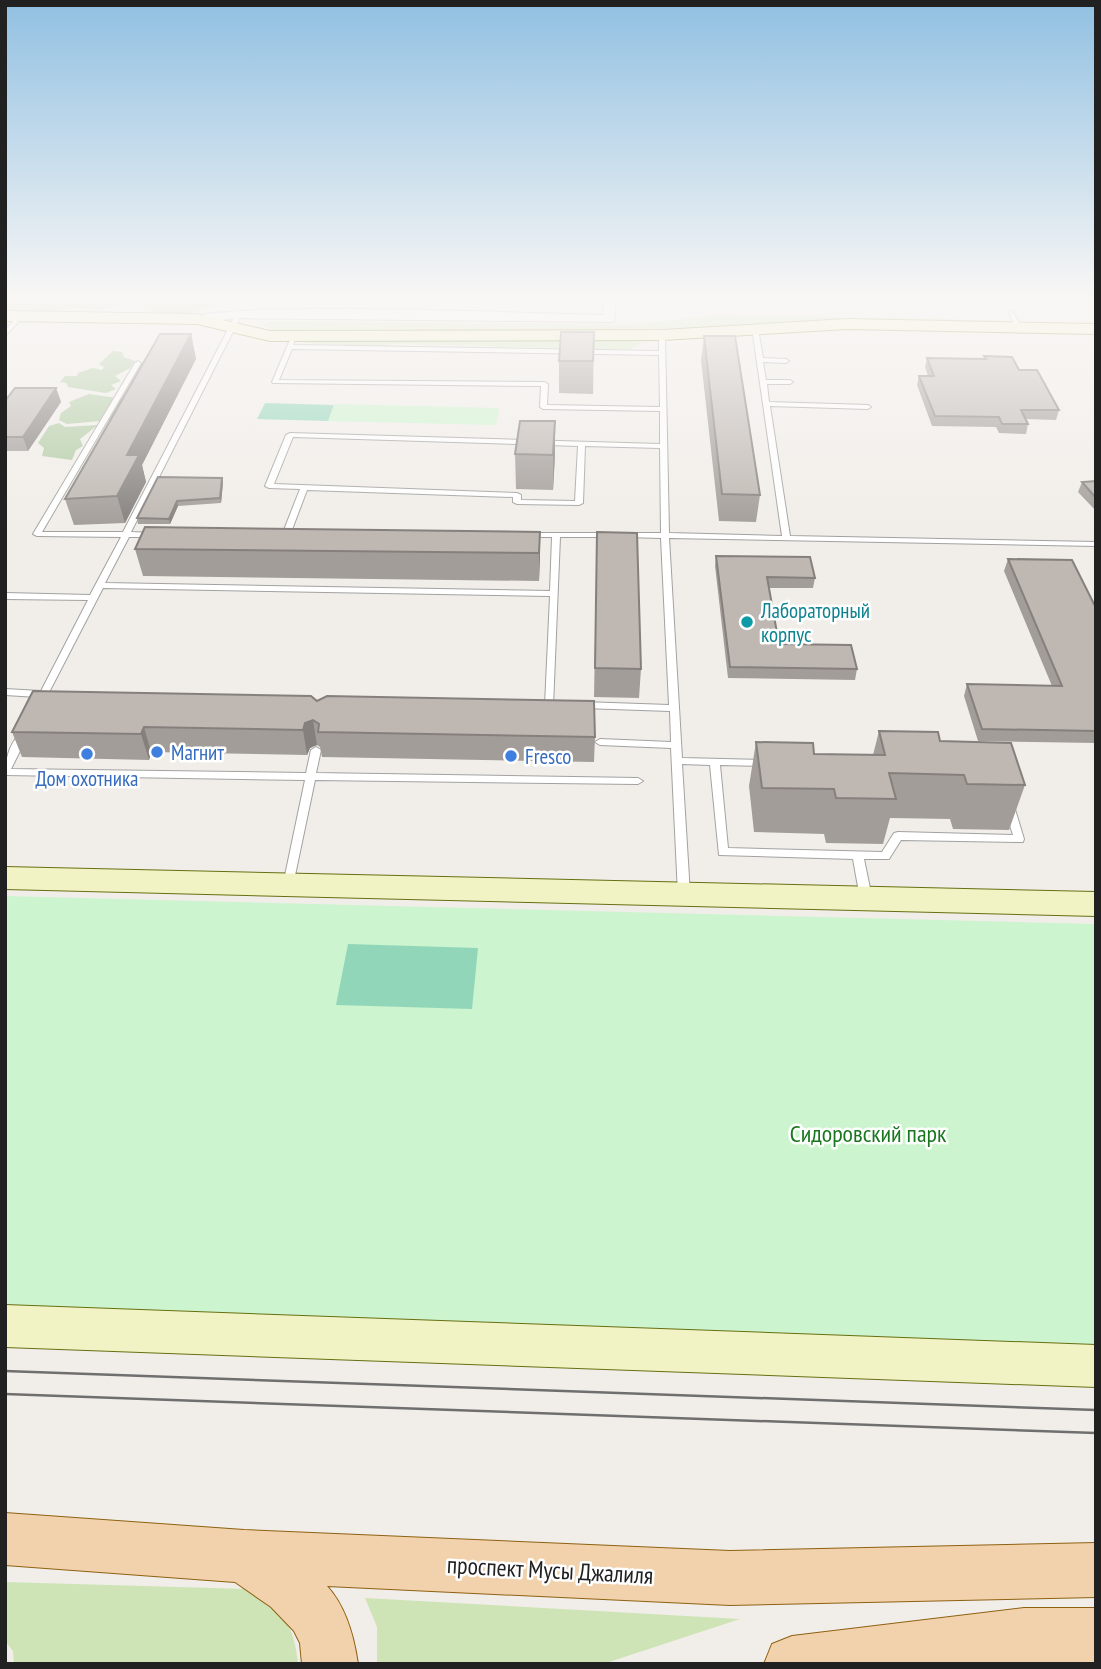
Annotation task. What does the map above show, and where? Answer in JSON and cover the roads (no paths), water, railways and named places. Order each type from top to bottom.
[{"type":"main road","name":"проспект Мусы Джалиля","points":[[5,1539],[244,1556],[730,1578],[1096,1570]]},
{"type":"main road","points":[[244,1556],[311,1605],[329,1642],[330,1664]]},
{"type":"main road","points":[[792,1664],[1024,1635],[1096,1635]]},
{"type":"street","points":[[5,878],[1096,904]]},
{"type":"street","points":[[5,1326],[1096,1366]]},
{"type":"lane","points":[[130,377],[37,534],[166,535]]},
{"type":"lane","points":[[35,711],[206,377]]},
{"type":"lane","points":[[277,377],[275,382],[545,384],[544,407],[663,409]]},
{"type":"lane","points":[[663,377],[665,536],[684,894]]},
{"type":"lane","points":[[762,377],[786,538]]},
{"type":"lane","points":[[763,382],[790,382]]},
{"type":"lane","points":[[766,404],[868,407]]},
{"type":"lane","points":[[582,443],[579,503],[517,502],[517,495],[269,486],[290,435],[582,443],[664,446]]},
{"type":"lane","points":[[286,535],[304,488]]},
{"type":"lane","points":[[273,535],[300,535]]},
{"type":"lane","points":[[516,535],[1096,544]]},
{"type":"lane","points":[[550,705],[556,535]]},
{"type":"lane","points":[[100,586],[554,594]]},
{"type":"lane","points":[[5,596],[93,598]]},
{"type":"lane","points":[[5,692],[55,700]]},
{"type":"lane","points":[[536,704],[563,705]]},
{"type":"lane","points":[[577,705],[674,708]]},
{"type":"lane","points":[[29,723],[5,771],[638,781]]},
{"type":"lane","points":[[600,742],[676,745]]},
{"type":"lane","points":[[288,885],[316,750]]},
{"type":"lane","points":[[677,761],[771,763]]},
{"type":"lane","points":[[715,762],[723,852],[884,856],[898,836],[1019,839],[1007,801]]},
{"type":"lane","points":[[858,855],[866,898]]},
{"type":"tram line","points":[[5,1371],[1096,1410]]},
{"type":"tram line","points":[[5,1394],[1096,1433]]},
{"type":"place","name":"Лабораторный корпус","points":[[747,622]]},
{"type":"place","name":"Магнит","points":[[157,752]]},
{"type":"place","name":"Дом охотника","points":[[87,754]]},
{"type":"place","name":"Fresco","points":[[511,756]]},
{"type":"park label","name":"Сидоровский парк","points":[[868,1133]]}]
